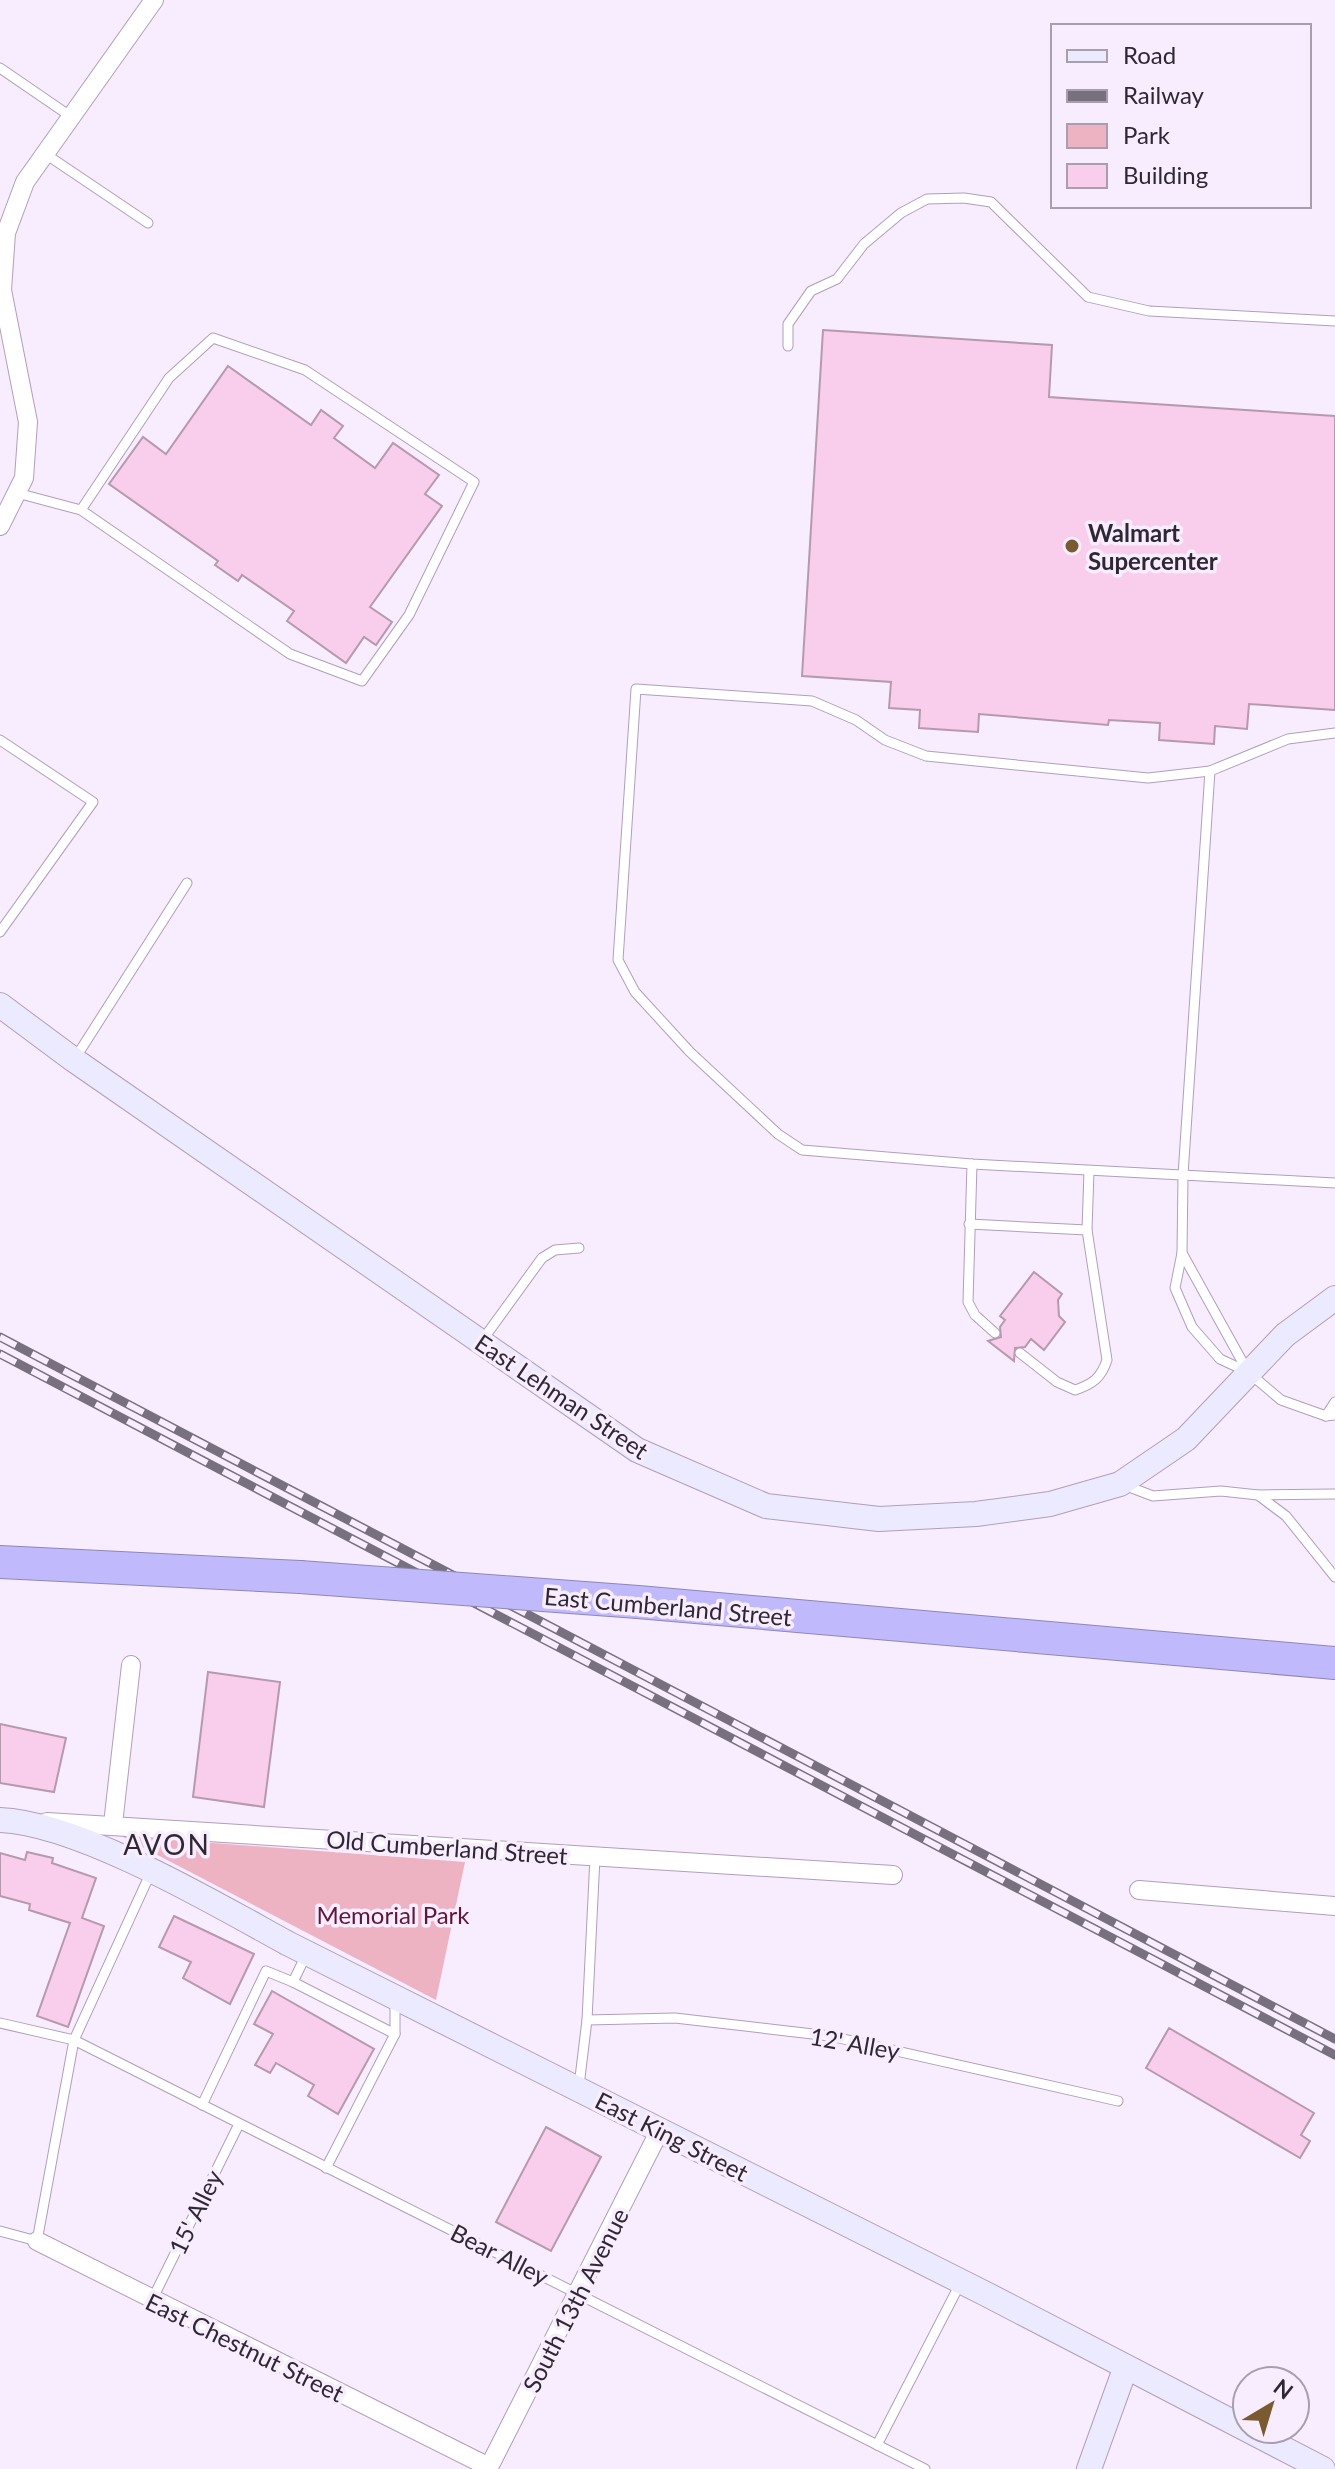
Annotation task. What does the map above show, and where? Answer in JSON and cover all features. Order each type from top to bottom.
[{"type":"highway","name":"East Cumberland Street","points":[[0,1562],[300,1577],[638,1602],[1335,1663]]},
{"type":"street","points":[[0,526],[24,478],[28,422],[2,290],[6,233],[25,182],[154,0]]},
{"type":"street","name":"East Lehman Street","points":[[0,1005],[74,1060],[637,1450],[766,1506],[879,1519],[976,1514],[1050,1504],[1120,1484],[1186,1439],[1285,1335],[1335,1298]]},
{"type":"street","points":[[113,1824],[131,1665]]},
{"type":"street","name":"Old Cumberland Street","points":[[6,1821],[113,1824],[893,1875]]},
{"type":"street","name":"East King Street","points":[[6,1821],[54,1832],[151,1872],[1323,2469]]},
{"type":"street","points":[[1139,1890],[1335,1906]]},
{"type":"street","name":"South 13th Avenue","points":[[488,2468],[580,2294],[660,2130]]},
{"type":"street","name":"East Chestnut Street","points":[[37,2241],[488,2468]]},
{"type":"street","points":[[1089,2469],[1125,2369]]},
{"type":"lane","points":[[0,68],[70,116]]},
{"type":"lane","points":[[44,153],[148,223]]},
{"type":"lane","points":[[788,346],[788,324],[811,291],[837,279],[864,244],[901,213],[927,199],[964,198],[991,202],[1088,297],[1149,311],[1335,321]]},
{"type":"lane","points":[[17,493],[81,510],[290,654],[362,681],[409,615],[474,482],[305,370],[213,338],[169,378],[81,510]]},
{"type":"lane","points":[[1335,733],[1288,739],[1210,771],[1148,778],[977,763],[907,750],[845,714],[812,701],[636,689],[618,960],[635,992],[690,1052],[778,1134],[802,1150],[972,1164],[1335,1183]]},
{"type":"lane","points":[[0,740],[93,802],[0,932]]},
{"type":"lane","points":[[1210,771],[1183,1175],[1182,1253],[1175,1288],[1192,1327],[1220,1359],[1248,1372],[1281,1400],[1330,1416],[1335,1402]]},
{"type":"lane","points":[[74,1060],[187,883]]},
{"type":"lane","points":[[972,1164],[968,1302],[975,1315],[995,1333]]},
{"type":"lane","points":[[1020,1353],[1057,1382],[1075,1390],[1090,1385],[1102,1374],[1105,1354],[1087,1230],[1089,1171]]},
{"type":"lane","points":[[969,1224],[1087,1230]]},
{"type":"lane","points":[[481,1342],[542,1258],[555,1250],[579,1248]]},
{"type":"lane","points":[[1182,1253],[1248,1372]]},
{"type":"lane","points":[[1120,1484],[1153,1496],[1221,1491],[1258,1495],[1335,1494]]},
{"type":"lane","points":[[1258,1495],[1286,1516],[1335,1577]]},
{"type":"lane","points":[[579,2090],[587,2020],[595,1857]]},
{"type":"lane","points":[[37,2241],[74,2040],[151,1872]]},
{"type":"lane","points":[[293,1982],[307,1953]]},
{"type":"lane","points":[[202,2105],[266,1971],[395,2034]]},
{"type":"lane","points":[[326,2168],[395,2034],[395,1997]]},
{"type":"lane","name":"12' Alley","points":[[587,2020],[675,2018],[830,2036],[1118,2101]]},
{"type":"lane","name":"Bear Alley","points":[[0,2023],[74,2040],[925,2469]]},
{"type":"lane","name":"15' Alley","points":[[152,2300],[239,2124]]},
{"type":"lane","name":"East Chestnut Street","points":[[0,2231],[37,2241]]},
{"type":"lane","points":[[877,2445],[961,2282]]},
{"type":"green space","name":"Memorial Park","points":[[121,1836],[465,1862],[436,2000]]},
{"type":"building","name":"Walmart Supercenter","points":[[823,330],[1052,345],[1049,397],[1335,416],[1335,710],[1249,704],[1247,729],[1215,726],[1214,744],[1159,740],[1160,723],[1109,720],[1108,725],[979,714],[978,732],[919,728],[920,710],[889,708],[891,682],[802,676]]},
{"type":"building","points":[[228,366],[311,425],[321,410],[343,426],[334,438],[375,468],[393,443],[439,475],[425,494],[442,506],[370,607],[392,622],[376,645],[364,637],[346,663],[287,621],[294,611],[242,575],[238,581],[215,565],[218,561],[109,484],[143,437],[166,454]]},
{"type":"building","points":[[1034,1272],[1062,1294],[1058,1300],[1059,1316],[1065,1322],[1044,1350],[1031,1339],[1025,1347],[1015,1348],[1014,1361],[988,1341],[1001,1337],[1000,1327],[1005,1320],[1000,1316]]},
{"type":"building","points":[[208,1672],[280,1682],[264,1807],[193,1797]]},
{"type":"building","points":[[0,1724],[66,1738],[54,1792],[0,1783]]},
{"type":"building","points":[[27,1852],[53,1858],[52,1863],[96,1878],[82,1918],[104,1926],[68,2027],[37,2016],[70,1923],[29,1910],[30,1904],[0,1896],[0,1853],[25,1860]]},
{"type":"building","points":[[174,1916],[254,1954],[230,2004],[183,1978],[191,1962],[159,1947]]},
{"type":"building","points":[[272,1991],[374,2049],[338,2114],[308,2096],[314,2085],[276,2063],[270,2073],[255,2065],[273,2034],[254,2024]]},
{"type":"building","points":[[1169,2028],[1314,2113],[1301,2135],[1310,2141],[1300,2158],[1146,2068]]},
{"type":"building","points":[[546,2127],[601,2157],[551,2251],[496,2222]]},
{"type":"railway","points":[[0,1337],[1335,2039]]},
{"type":"railway","points":[[0,1354],[1335,2055]]},
{"type":"place","name":"Walmart Supercenter","points":[[1072,546]]},
{"type":"district","name":"AVON","points":[[167,1844]]}]
